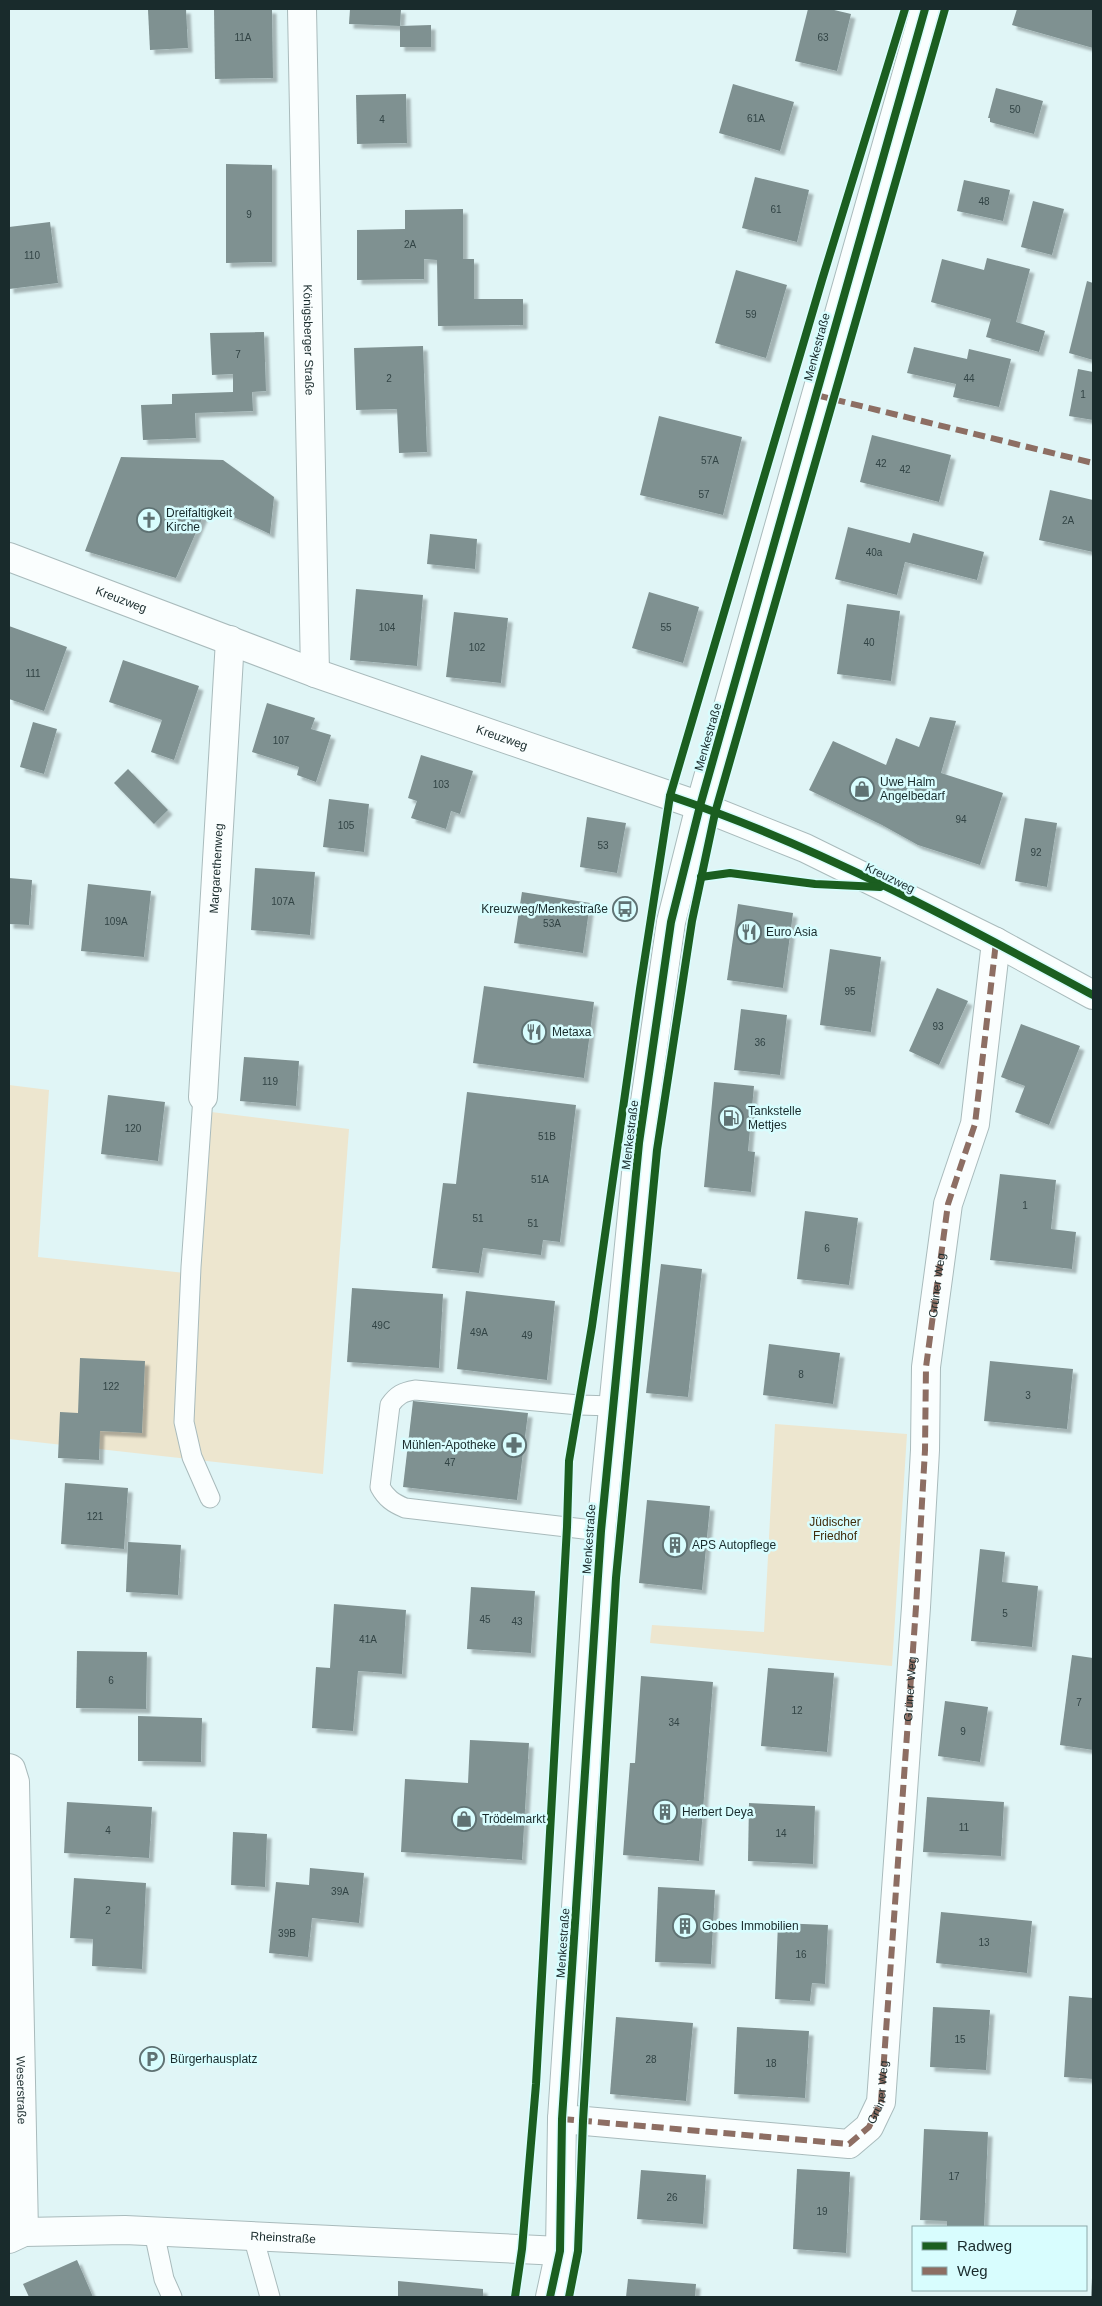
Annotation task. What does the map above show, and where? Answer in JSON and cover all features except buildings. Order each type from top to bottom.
[{"type":"street","name":"Königsberger Straße","points":[[302,9],[315,673]]},
{"type":"street","name":"Menkestraße","points":[[550,2297],[560,2251],[562,2119],[601,1530],[642,1123],[671,922],[700,806],[925,9]]},
{"type":"street","name":"Kreuzweg","points":[[9,557],[315,673],[700,806],[805,848],[996,942],[1093,995]]},
{"type":"street","name":"Margarethenweg","points":[[203,1097],[230,640]]},
{"type":"street","name":"Grüner Weg","points":[[562,2119],[849,2144],[868,2127],[880,2102],[916,1607],[925,1450],[926,1367],[948,1204],[975,1124],[996,942]]},
{"type":"street","name":"Weserstraße","points":[[10,1769],[15,1782],[16,2235]]},
{"type":"street","name":"Rheinstraße","points":[[16,2235],[154,2232],[560,2251]]},
{"type":"lane","points":[[203,1097],[191,1267],[184,1422],[192,1456],[210,1498]]},
{"type":"lane","points":[[601,1530],[405,1508],[394,1504],[385,1496],[380,1487],[390,1405],[395,1397],[404,1392],[414,1390],[579,1405],[613,1406]]},
{"type":"lane","points":[[154,2232],[164,2279],[172,2297]]},
{"type":"lane","points":[[253,2236],[270,2297]]},
{"type":"green space","points":[[9,1085],[49,1090],[38,1257],[185,1273],[195,1110],[349,1129],[323,1474],[9,1439]]},
{"type":"green space","name":"Jüdischer Friedhof","points":[[775,1424],[907,1434],[892,1666],[650,1643],[652,1625],[764,1632]]},
{"type":"marked path","points":[[816,395],[1093,463]]},
{"type":"marked path","points":[[562,2119],[849,2144],[869,2127],[881,2102],[916,1607],[925,1450],[926,1367],[948,1204],[975,1124],[996,942]]},
{"type":"cycle path","points":[[515,2297],[522,2249],[536,2084],[569,1461],[592,1326],[640,989],[670,796],[822,280],[905,9]]},
{"type":"cycle path","points":[[550,2297],[560,2251],[562,2119],[601,1531],[639,1143],[671,922],[700,806],[925,9]]},
{"type":"cycle path","points":[[569,2297],[578,2251],[583,2121],[616,1578],[657,1150],[692,921],[715,813],[945,9]]},
{"type":"cycle path","points":[[670,796],[725,816],[833,861],[886,886],[1093,995]]},
{"type":"cycle path","points":[[701,877],[730,873],[815,884],[880,887]]},
{"type":"place","name":"Dreifaltigkeit Kirche","points":[[149,520]]},
{"type":"place","name":"Uwe Halm Angelbedarf","points":[[862,789]]},
{"type":"place","name":"Kreuzweg/Menkestraße","points":[[625,909]]},
{"type":"place","name":"Euro Asia","points":[[749,932]]},
{"type":"place","name":"Metaxa","points":[[534,1032]]},
{"type":"place","name":"Tankstelle Mettjes","points":[[731,1118]]},
{"type":"place","name":"Mühlen-Apotheke","points":[[514,1445]]},
{"type":"place","name":"APS Autopflege","points":[[675,1545]]},
{"type":"place","name":"Herbert Deya","points":[[665,1812]]},
{"type":"place","name":"Trödelmarkt","points":[[464,1819]]},
{"type":"place","name":"Gobes Immobilien","points":[[685,1926]]},
{"type":"place","name":"Bürgerhausplatz","points":[[152,2059]]}]
